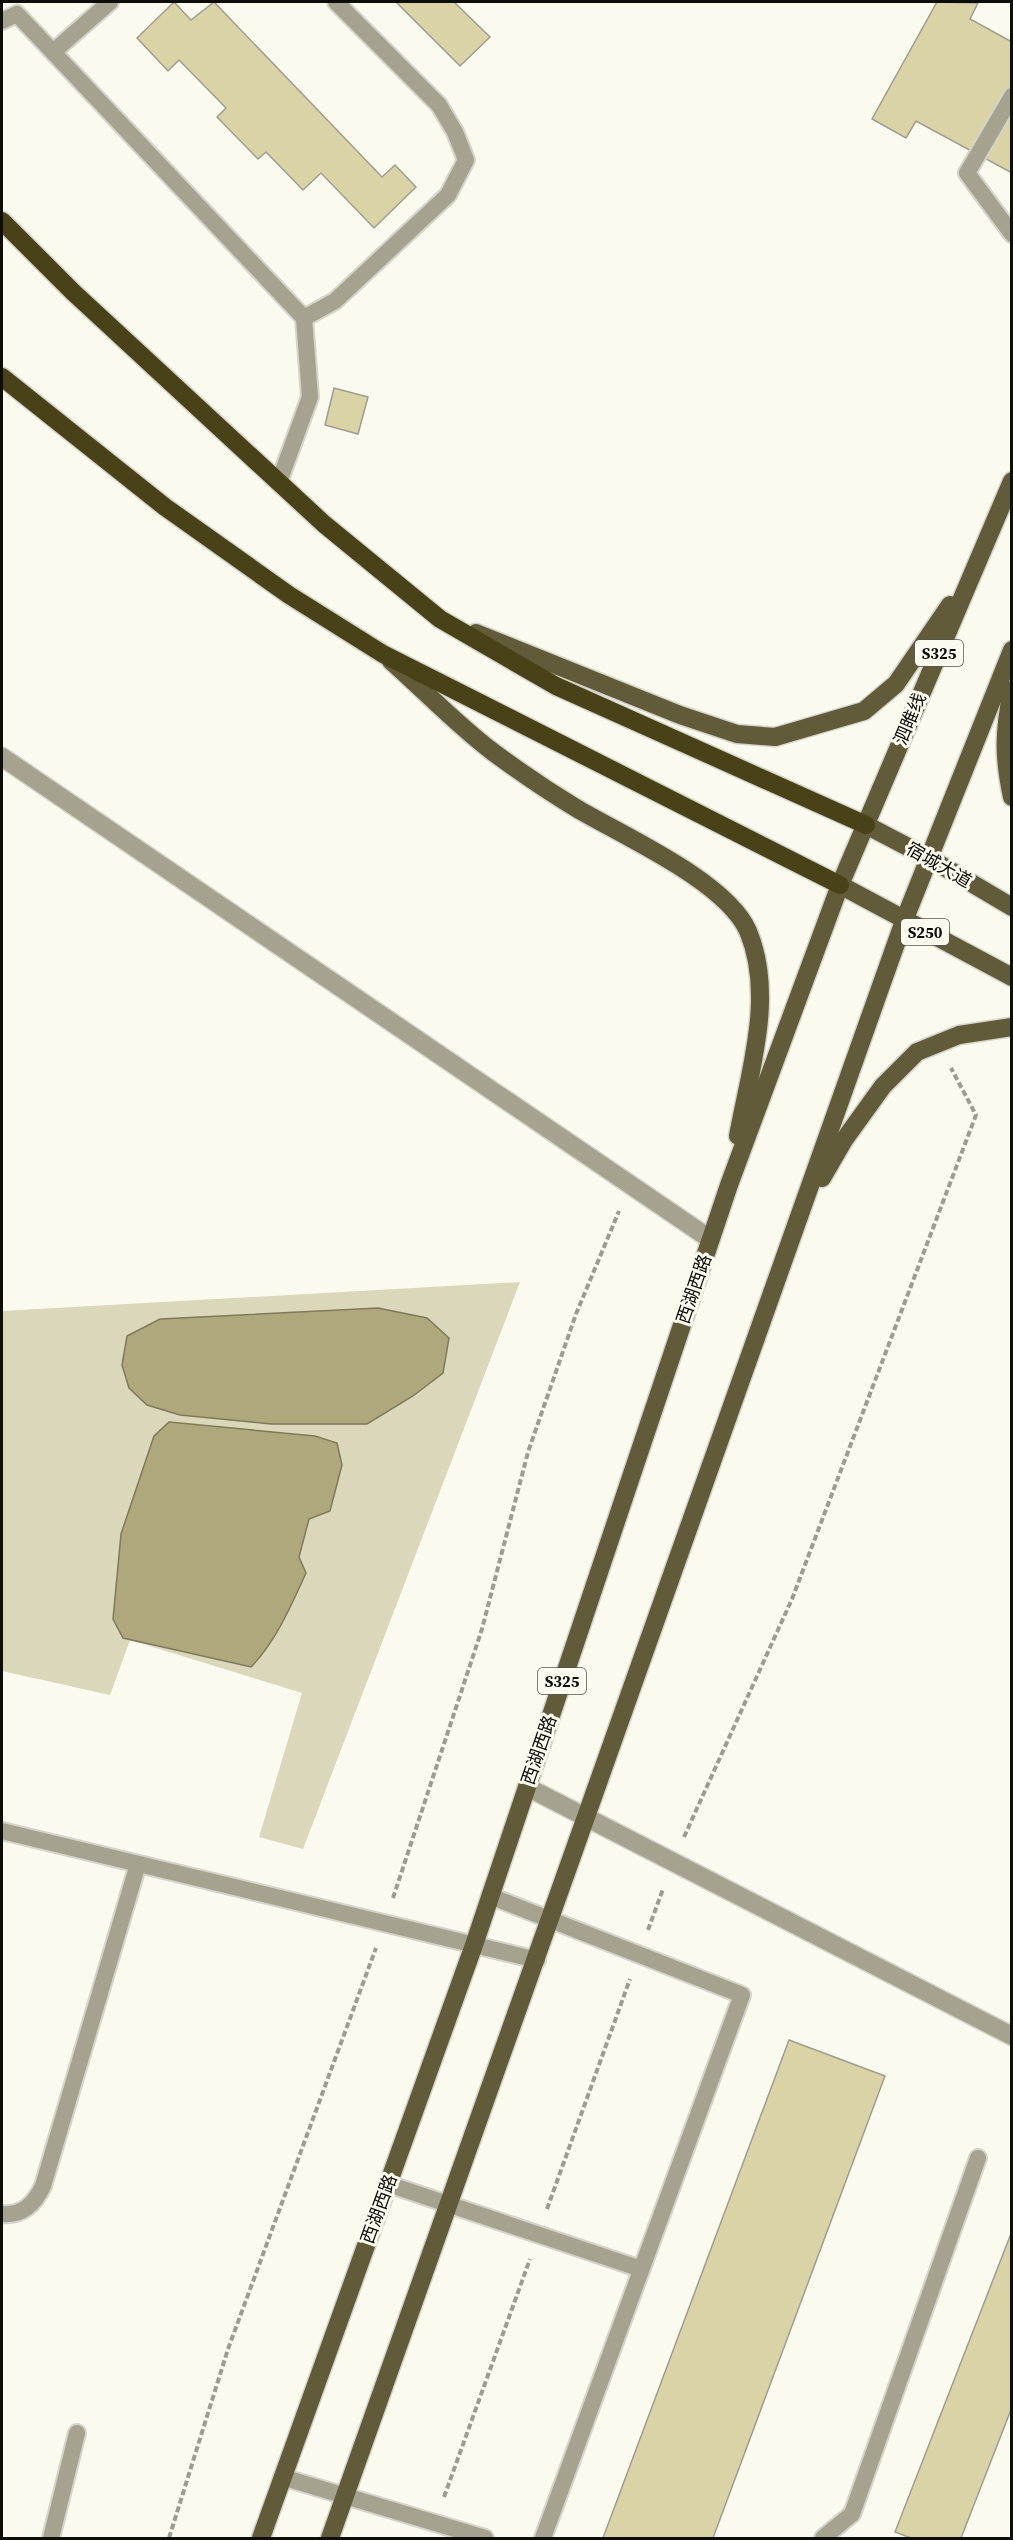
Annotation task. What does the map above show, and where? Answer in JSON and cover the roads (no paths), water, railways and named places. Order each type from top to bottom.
[{"type":"highway","points":[[2,221],[73,292],[324,524],[440,619],[556,686],[866,825]]},
{"type":"highway","points":[[2,377],[165,507],[289,595],[383,654],[840,885]]},
{"type":"main road","name":"泗睢线","points":[[866,825],[1011,481]]},
{"type":"main road","points":[[440,619],[680,715],[737,734],[775,737],[864,711],[896,684],[974,569]]},
{"type":"main road","points":[[330,2538],[904,921],[1011,650]]},
{"type":"main road","points":[[383,654],[492,751],[576,807],[719,893],[747,929],[761,978],[758,1020],[729,1185]]},
{"type":"main road","points":[[1011,690],[1004,734],[1006,771],[1011,797]]},
{"type":"main road","name":"宿城大道","points":[[866,825],[929,858],[1011,908]]},
{"type":"main road","name":"西湖西路","points":[[261,2538],[474,1945],[729,1185],[840,885],[866,825]]},
{"type":"main road","name":"S250","points":[[840,885],[1011,977]]},
{"type":"main road","points":[[801,1213],[844,1140],[883,1086],[918,1052],[959,1035],[1011,1027]]},
{"type":"street","points":[[2,757],[710,1239]]},
{"type":"street","points":[[527,1787],[1011,2036]]},
{"type":"lane","points":[[53,52],[110,2]]},
{"type":"lane","points":[[304,318],[335,301],[448,195],[466,160],[455,132],[438,105],[336,2]]},
{"type":"lane","points":[[2,21],[17,15],[304,318],[310,398],[279,482]]},
{"type":"lane","points":[[1011,96],[967,173],[1011,234]]},
{"type":"lane","points":[[2,1831],[537,1960]]},
{"type":"lane","points":[[2,2214],[10,2215],[25,2210],[36,2200],[43,2186],[138,1864]]},
{"type":"lane","points":[[490,1896],[742,1995],[543,2538]]},
{"type":"lane","points":[[824,2538],[852,2514],[978,2158]]},
{"type":"lane","points":[[388,2184],[641,2269]]},
{"type":"lane","points":[[51,2538],[77,2433]]},
{"type":"lane","points":[[282,2477],[345,2498],[485,2538]]}]
